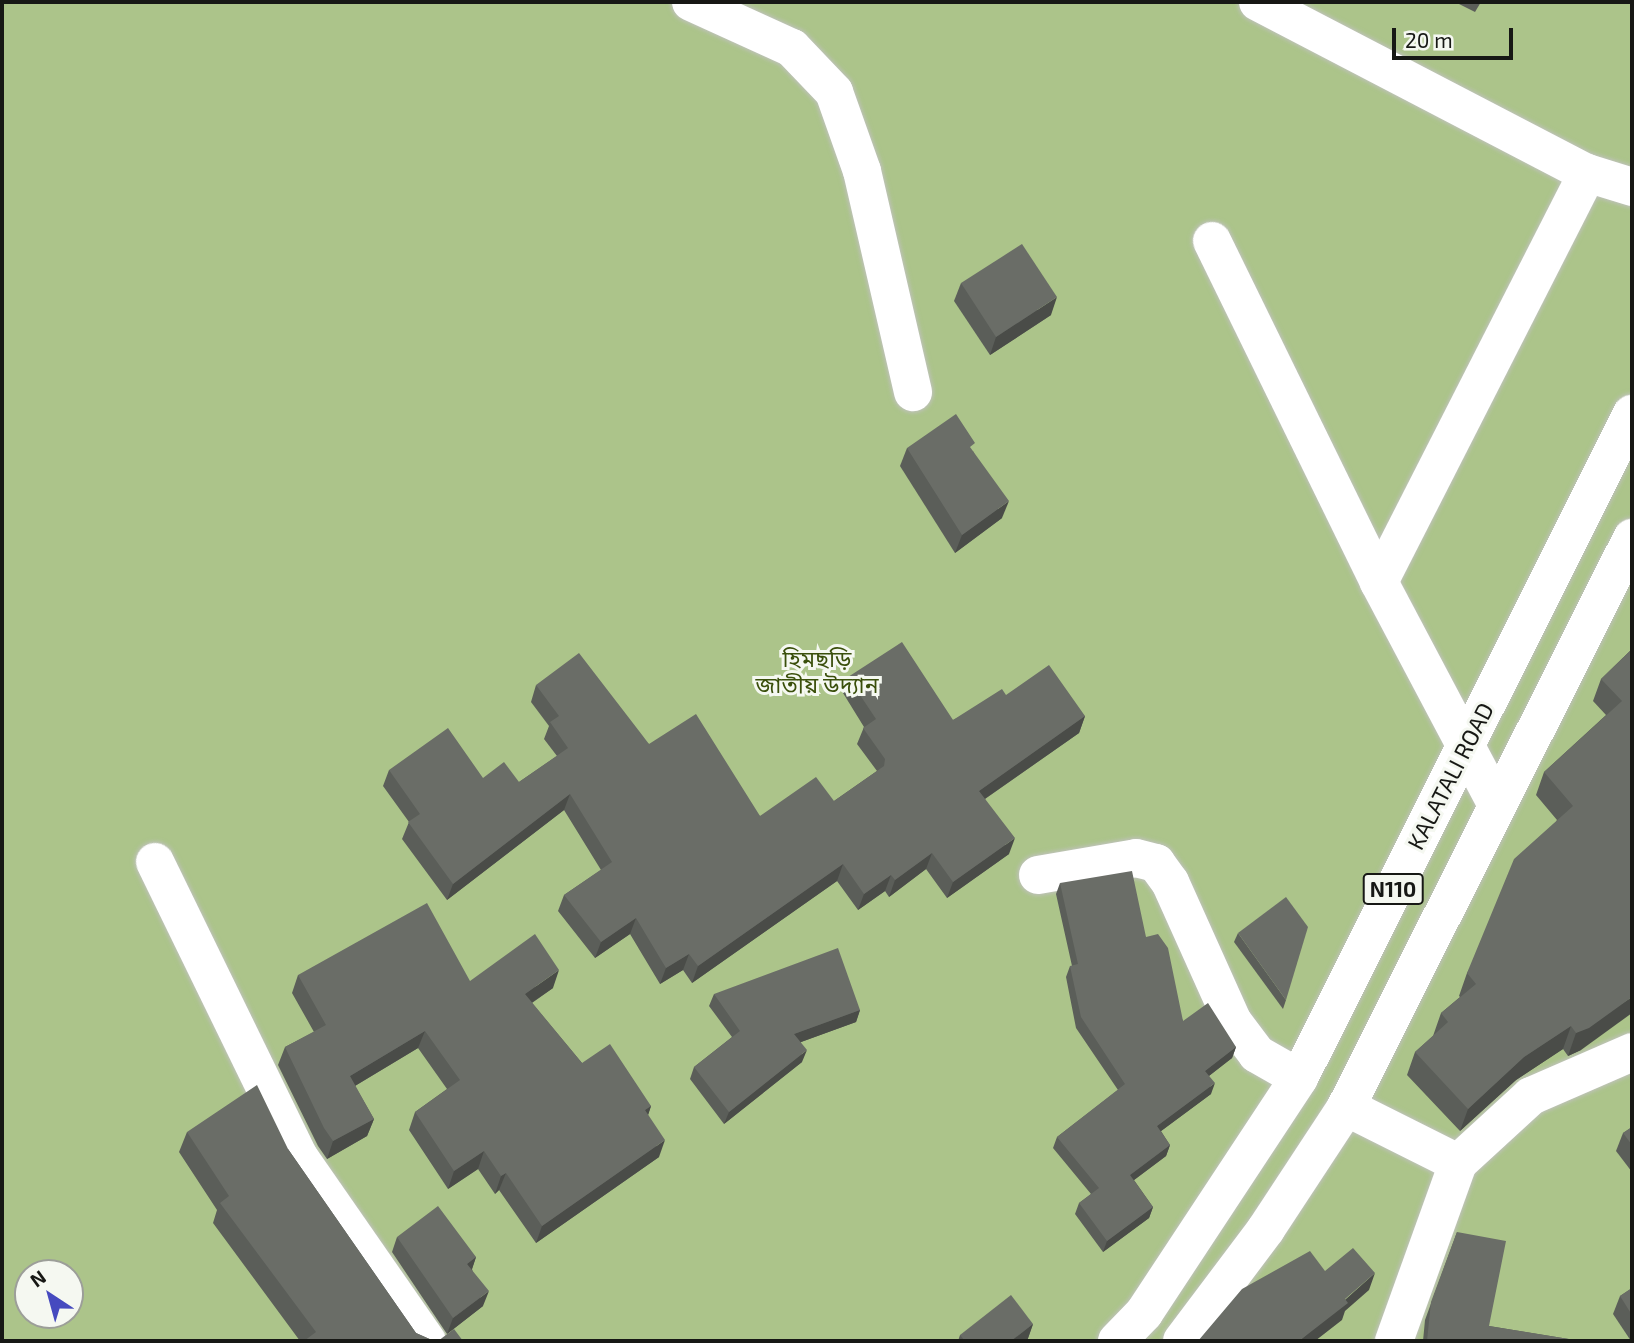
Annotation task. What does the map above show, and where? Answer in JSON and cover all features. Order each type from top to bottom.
[{"type":"main road","points":[[691,2],[792,48],[834,92],[862,171],[913,392]]},
{"type":"main road","points":[[1258,2],[1587,173],[1632,187]]},
{"type":"main road","points":[[1379,582],[1587,173]]},
{"type":"main road","points":[[1212,241],[1379,582],[1497,805]]},
{"type":"main road","name":"KALATALI ROAD","points":[[1117,1341],[1144,1313],[1299,1078],[1632,414]]},
{"type":"main road","name":"N110","points":[[1182,1341],[1266,1229],[1346,1107],[1632,538]]},
{"type":"main road","points":[[1038,875],[1136,858],[1156,863],[1170,882],[1233,1022],[1257,1054],[1299,1078]]},
{"type":"main road","points":[[155,862],[299,1157],[427,1341]]},
{"type":"main road","points":[[1394,1341],[1458,1163],[1531,1096],[1632,1052]]},
{"type":"main road","points":[[1346,1107],[1458,1163]]},
{"type":"green space","name":"হিমছড়ি জাতীয় উদ্যান","points":[[2,2],[1632,2],[1632,1341],[2,1341]]},
{"type":"building","points":[[1022,244],[1057,297],[996,337],[961,283]]},
{"type":"building","points":[[956,414],[975,443],[970,447],[1009,501],[962,535],[907,448]]},
{"type":"building","points":[[902,642],[953,720],[1002,689],[1006,695],[1049,665],[1085,716],[979,791],[1015,838],[953,882],[932,853],[895,880],[891,875],[864,894],[843,864],[698,966],[689,954],[666,968],[636,918],[601,942],[564,895],[612,862],[570,794],[453,884],[408,822],[420,814],[389,770],[448,728],[483,778],[504,762],[519,782],[568,748],[550,722],[559,716],[536,685],[579,653],[649,744],[696,714],[760,816],[816,777],[834,801],[884,766],[885,759],[863,728],[876,719],[848,677]]},
{"type":"building","points":[[1632,649],[1632,997],[1589,1028],[1576,1033],[1571,1026],[1524,1057],[1468,1109],[1415,1052],[1448,1022],[1441,1013],[1476,984],[1467,973],[1514,859],[1573,806],[1544,772],[1622,701],[1601,679]]},
{"type":"building","points":[[1132,871],[1146,937],[1158,934],[1168,948],[1183,1021],[1208,1003],[1236,1047],[1205,1071],[1215,1083],[1157,1126],[1170,1145],[1130,1175],[1153,1207],[1107,1241],[1079,1203],[1099,1188],[1057,1137],[1125,1084],[1081,1017],[1070,966],[1078,964],[1060,883]]},
{"type":"building","points":[[1286,897],[1308,927],[1286,1000],[1238,933]]},
{"type":"building","points":[[427,903],[470,981],[535,934],[559,970],[525,994],[582,1063],[610,1044],[651,1106],[645,1110],[665,1140],[542,1226],[506,1173],[501,1176],[484,1151],[454,1171],[415,1112],[460,1080],[425,1031],[350,1076],[374,1119],[333,1141],[324,1128],[285,1047],[326,1025],[298,975]]},
{"type":"building","points":[[838,948],[860,1010],[794,1034],[807,1050],[729,1112],[694,1067],[740,1031],[714,994]]},
{"type":"building","points":[[257,1085],[288,1149],[416,1333],[434,1341],[304,1341],[316,1332],[220,1203],[229,1196],[187,1132]]},
{"type":"building","points":[[1632,1127],[1632,1145],[1623,1133]]},
{"type":"building","points":[[438,1206],[476,1257],[467,1264],[489,1291],[453,1318],[397,1237]]},
{"type":"building","points":[[1457,1232],[1506,1241],[1489,1326],[1581,1341],[1427,1341],[1431,1302]]},
{"type":"building","points":[[1353,1248],[1375,1273],[1345,1299],[1348,1303],[1299,1341],[1198,1341],[1242,1289],[1310,1251],[1325,1271]]},
{"type":"building","points":[[1632,1288],[1632,1315],[1620,1296]]},
{"type":"building","points":[[1011,1295],[1033,1324],[1011,1341],[965,1341],[960,1335]]},
{"type":"building","points":[[454,1329],[463,1341],[438,1341]]}]
